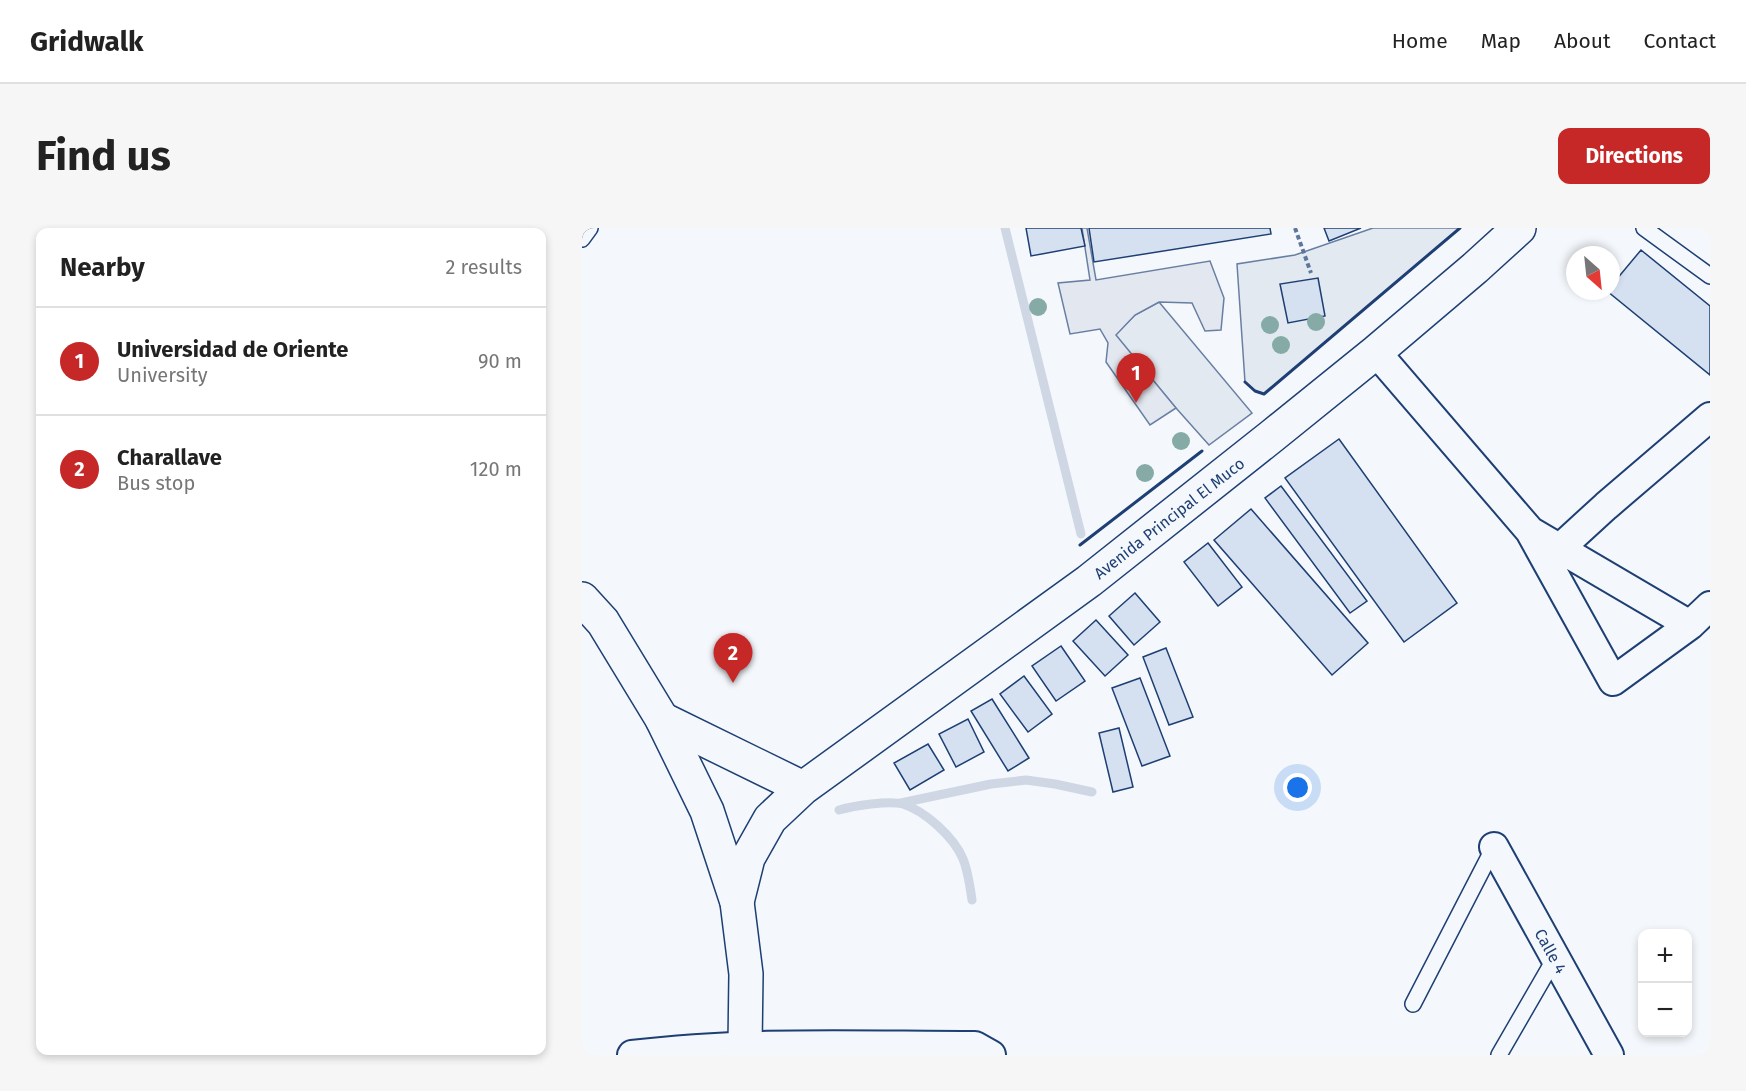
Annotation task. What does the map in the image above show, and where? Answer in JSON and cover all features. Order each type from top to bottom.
[{"type":"main road","name":"Avenida Principal El Muco","points":[[736,902],[748,858],[770,819],[803,788],[1089,581],[1376,352],[1520,228]]},
{"type":"main road","points":[[582,599],[603,622],[663,719],[707,811],[736,902],[746,975],[744,1051]]},
{"type":"main road","points":[[663,719],[803,788]]},
{"type":"street","points":[[1376,352],[1530,531],[1613,681],[1700,615],[1559,549],[1530,531]]},
{"type":"street","points":[[1559,549],[1710,417]]},
{"type":"street","name":"Calle 4","points":[[1494,847],[1609,1055]]},
{"type":"street","points":[[632,1055],[671,1050],[744,1051],[975,1046],[991,1055]]},
{"type":"lane","points":[[582,239],[590,228]]},
{"type":"lane","points":[[1644,228],[1710,276]]},
{"type":"lane","points":[[1413,1004],[1494,847]]},
{"type":"lane","points":[[1498,1055],[1555,958]]},
{"type":"path","points":[[1295,228],[1311,273]]},
{"type":"shaded area","points":[[1082,228],[1087,228],[1096,280],[1210,261],[1224,298],[1221,330],[1205,331],[1192,303],[1159,302],[1135,315],[1116,335],[1176,408],[1150,425],[1106,362],[1108,343],[1100,329],[1070,334],[1058,283],[1090,280]]},
{"type":"shaded area","points":[[1373,228],[1460,228],[1264,394],[1255,391],[1245,382],[1237,264],[1295,255]]},
{"type":"shaded area","points":[[1159,302],[1252,413],[1209,445],[1115,335],[1135,315]]},
{"type":"building","points":[[1026,228],[1081,228],[1085,246],[1031,256]]},
{"type":"building","points":[[1089,228],[1270,228],[1271,234],[1094,262]]},
{"type":"building","points":[[1324,228],[1361,228],[1329,241]]},
{"type":"building","points":[[1641,250],[1710,306],[1710,375],[1618,300],[1620,300],[1620,275]]},
{"type":"building","points":[[1318,278],[1325,316],[1288,323],[1280,284]]},
{"type":"building","points":[[1339,439],[1457,603],[1404,642],[1285,478]]},
{"type":"building","points":[[1281,486],[1367,601],[1350,613],[1265,498]]},
{"type":"building","points":[[1251,509],[1368,643],[1332,675],[1214,540]]},
{"type":"building","points":[[1208,543],[1242,587],[1218,606],[1184,562]]},
{"type":"building","points":[[1135,593],[1160,622],[1134,645],[1109,616]]},
{"type":"building","points":[[1096,620],[1128,655],[1105,676],[1073,641]]},
{"type":"building","points":[[1061,646],[1085,681],[1056,701],[1032,666]]},
{"type":"building","points":[[1166,648],[1193,717],[1169,725],[1143,657]]},
{"type":"building","points":[[1024,676],[1052,714],[1028,732],[1000,694]]},
{"type":"building","points":[[1140,678],[1170,756],[1142,766],[1112,688]]},
{"type":"building","points":[[992,699],[1029,758],[1008,771],[971,711]]},
{"type":"building","points":[[968,719],[984,752],[956,767],[939,734]]},
{"type":"building","points":[[1119,728],[1133,787],[1113,792],[1099,733]]},
{"type":"building","points":[[928,744],[944,770],[910,790],[894,763]]},
{"type":"waterway","points":[[1005,228],[1081,534]]},
{"type":"waterway","points":[[901,803],[991,784],[1026,780],[1092,792]]},
{"type":"waterway","points":[[839,810],[862,805],[897,803],[920,812],[938,826],[959,851],[969,879],[972,900]]},
{"type":"wall","points":[[1245,382],[1255,391],[1264,394],[1460,228]]},
{"type":"wall","points":[[1080,545],[1202,451]]},
{"type":"place","name":"Universidad de Oriente","points":[[1136,403]]},
{"type":"place","name":"Charallave","points":[[733,683]]}]
